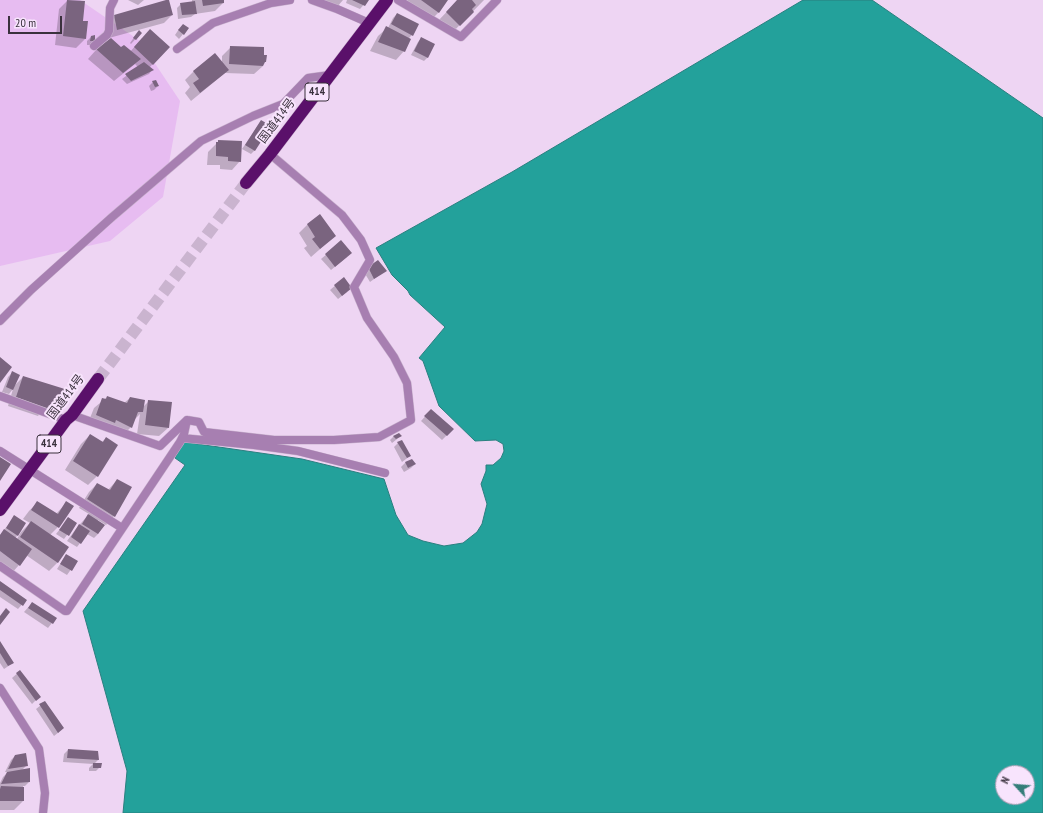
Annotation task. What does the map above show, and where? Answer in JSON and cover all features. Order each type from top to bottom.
[{"type":"highway","name":"国道414号","points":[[246,182],[270,154],[387,0]]},
{"type":"highway","name":"国道414号","points":[[0,510],[98,379]]},
{"type":"street","points":[[94,46],[107,36],[109,31],[110,8],[114,0]]},
{"type":"street","points":[[177,49],[213,23],[271,3],[290,0]]},
{"type":"street","points":[[312,0],[369,23]]},
{"type":"street","points":[[398,0],[461,37],[497,0]]},
{"type":"street","points":[[0,321],[42,279],[201,141],[253,116],[283,104],[308,78],[330,76]]},
{"type":"street","points":[[187,420],[199,422],[204,432],[274,440],[334,440],[379,437],[411,420],[407,383],[394,357],[367,318],[354,287],[370,260],[361,240],[342,215],[270,154]]},
{"type":"street","points":[[0,396],[160,446],[187,420]]},
{"type":"street","points":[[0,566],[64,611],[67,611],[182,438],[187,420]]},
{"type":"street","points":[[182,438],[254,445],[298,452],[385,473]]},
{"type":"street","points":[[0,451],[122,528]]},
{"type":"street","points":[[0,688],[39,749],[45,793],[43,813]]},
{"type":"shaded area","points":[[0,0],[80,0],[140,41],[180,101],[163,197],[110,241],[0,266]]},
{"type":"shaded area","points":[[803,0],[872,0],[1043,118],[1043,813],[123,813],[127,771],[83,611],[185,465],[175,458],[184,442],[302,459],[384,479],[396,515],[408,535],[423,541],[444,546],[463,543],[477,532],[482,524],[487,504],[481,484],[486,471],[486,465],[493,465],[501,458],[504,451],[503,444],[496,440],[475,441],[439,406],[423,361],[419,358],[445,327],[410,295],[392,275],[376,248],[512,172]]},
{"type":"building","points":[[67,0],[85,1],[83,21],[88,21],[86,39],[63,36]]},
{"type":"building","points":[[169,0],[173,15],[117,30],[114,15]]},
{"type":"building","points":[[202,0],[224,0],[224,3],[203,6]]},
{"type":"building","points":[[352,0],[369,0],[365,6]]},
{"type":"building","points":[[421,0],[448,0],[439,13]]},
{"type":"building","points":[[457,0],[472,0],[476,5],[472,9],[474,12],[460,26],[446,12]]},
{"type":"building","points":[[195,1],[197,14],[182,15],[180,3]]},
{"type":"building","points":[[397,13],[419,24],[413,36],[391,24]]},
{"type":"building","points":[[183,24],[189,28],[184,35],[178,30]]},
{"type":"building","points":[[386,26],[411,39],[405,52],[378,42]]},
{"type":"building","points":[[150,29],[170,47],[153,65],[134,47]]},
{"type":"building","points":[[139,30],[142,33],[136,40],[133,38]]},
{"type":"building","points":[[95,35],[95,41],[90,41],[91,36]]},
{"type":"building","points":[[421,37],[435,44],[428,58],[414,51]]},
{"type":"building","points":[[111,38],[121,47],[124,45],[141,59],[123,73],[96,49]]},
{"type":"building","points":[[230,46],[264,47],[264,55],[267,55],[266,62],[263,66],[229,64]]},
{"type":"building","points":[[215,53],[229,70],[200,93],[193,83],[199,79],[193,71]]},
{"type":"building","points":[[144,62],[154,70],[131,81],[125,74]]},
{"type":"building","points":[[156,80],[159,86],[155,87],[152,81]]},
{"type":"building","points":[[261,120],[271,126],[255,151],[245,145]]},
{"type":"building","points":[[218,140],[242,141],[241,162],[228,161],[228,157],[216,156],[216,142],[218,142]]},
{"type":"building","points":[[320,214],[336,236],[320,249],[312,239],[315,237],[307,224]]},
{"type":"building","points":[[341,240],[352,253],[335,267],[325,254]]},
{"type":"building","points":[[378,260],[387,271],[374,279],[368,267]]},
{"type":"building","points":[[344,277],[352,288],[342,296],[334,285]]},
{"type":"building","points":[[0,357],[12,367],[0,383]]},
{"type":"building","points":[[12,371],[20,375],[13,390],[6,387]]},
{"type":"building","points":[[23,376],[68,390],[63,404],[55,402],[54,406],[49,405],[47,408],[16,397]]},
{"type":"building","points":[[107,396],[127,403],[130,397],[145,400],[143,412],[138,412],[132,428],[116,420],[115,423],[96,415],[102,398],[106,399]]},
{"type":"building","points":[[148,400],[172,402],[169,428],[145,425]]},
{"type":"building","points":[[431,409],[454,429],[447,436],[424,416]]},
{"type":"building","points":[[399,433],[402,436],[396,439],[393,436]]},
{"type":"building","points":[[90,434],[103,442],[106,437],[118,445],[98,477],[73,461]]},
{"type":"building","points":[[402,440],[411,456],[407,458],[397,442]]},
{"type":"building","points":[[0,457],[11,464],[0,481]]},
{"type":"building","points":[[412,459],[416,464],[408,468],[405,462]]},
{"type":"building","points":[[117,479],[132,487],[115,517],[87,499],[97,483],[110,490]]},
{"type":"building","points":[[37,501],[58,514],[66,501],[74,506],[59,528],[31,510]]},
{"type":"building","points":[[88,514],[105,525],[98,534],[82,524]]},
{"type":"building","points":[[14,515],[26,523],[18,536],[6,528]]},
{"type":"building","points":[[68,517],[77,523],[69,536],[59,530]]},
{"type":"building","points":[[31,521],[69,547],[58,563],[20,537]]},
{"type":"building","points":[[79,524],[90,531],[81,544],[71,537]]},
{"type":"building","points":[[4,529],[32,549],[20,566],[0,551],[0,535]]},
{"type":"building","points":[[66,554],[78,561],[72,571],[60,564]]},
{"type":"building","points":[[0,581],[27,600],[23,606],[0,590]]},
{"type":"building","points":[[32,602],[57,618],[53,624],[28,608]]},
{"type":"building","points":[[6,608],[10,612],[0,625],[0,616]]},
{"type":"building","points":[[0,641],[14,663],[8,666],[0,653]]},
{"type":"building","points":[[20,670],[41,697],[36,701],[16,673]]},
{"type":"building","points":[[45,701],[64,728],[58,733],[39,704]]},
{"type":"building","points":[[68,749],[98,751],[99,760],[67,758]]},
{"type":"building","points":[[26,753],[28,766],[8,769],[15,755]]},
{"type":"building","points":[[93,763],[102,763],[101,768],[93,768]]},
{"type":"building","points":[[30,768],[30,782],[1,784],[7,772]]},
{"type":"building","points":[[1,786],[24,787],[24,801],[0,801]]},
{"type":"tunnel","points":[[98,379],[246,183]]}]
